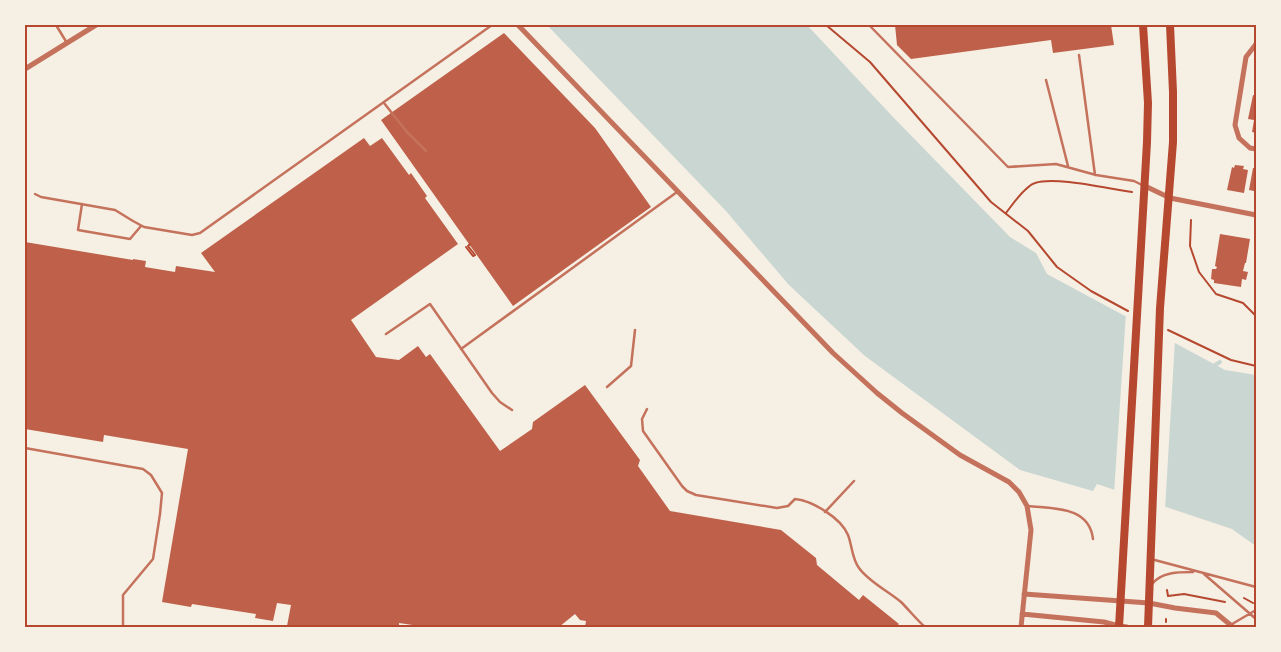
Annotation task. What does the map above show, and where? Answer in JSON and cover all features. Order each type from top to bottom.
[{"type":"main road","points":[[1119,627],[1145,186],[1148,103],[1143,25]]},
{"type":"main road","points":[[1148,627],[1160,308],[1170,198],[1173,92],[1170,25]]},
{"type":"street","points":[[25,70],[96,25]]},
{"type":"street","points":[[518,25],[798,318],[856,374],[877,393],[934,436],[967,459],[1009,482],[1019,492],[1027,506],[1031,530],[1021,627]]},
{"type":"street","points":[[1256,44],[1246,57],[1235,125],[1239,138],[1250,148],[1256,149]]},
{"type":"street","points":[[1145,186],[1170,198],[1256,215]]},
{"type":"street","points":[[1024,594],[1149,603],[1216,613],[1230,627]]},
{"type":"street","points":[[1022,614],[1104,622],[1119,627],[1127,627]]},
{"type":"lane","points":[[56,25],[67,43]]},
{"type":"lane","points":[[36,194],[41,197],[115,210],[141,226],[192,235],[200,233],[492,25]]},
{"type":"lane","points":[[869,25],[1008,167],[1056,164],[1096,175],[1134,181],[1145,186]]},
{"type":"lane","points":[[1079,55],[1096,175]]},
{"type":"lane","points":[[1046,80],[1068,166]]},
{"type":"lane","points":[[384,102],[407,132],[426,151]]},
{"type":"lane","points":[[461,349],[677,192]]},
{"type":"lane","points":[[82,204],[78,230],[130,239],[141,226]]},
{"type":"lane","points":[[386,334],[430,304],[492,393],[500,402],[512,410]]},
{"type":"lane","points":[[607,387],[631,366],[635,330]]},
{"type":"lane","points":[[647,408],[642,419],[643,431],[687,492],[780,508],[788,506],[795,499],[799,499],[825,512],[844,528],[856,562],[861,570],[901,602],[926,627]]},
{"type":"lane","points":[[25,448],[143,469],[151,474],[162,493],[153,559],[123,595],[123,627]]},
{"type":"lane","points":[[825,512],[854,481]]},
{"type":"lane","points":[[1027,506],[1066,510],[1078,514],[1088,522],[1093,539]]},
{"type":"lane","points":[[1150,559],[1256,587]]},
{"type":"lane","points":[[1150,587],[1155,580],[1174,572],[1197,572]]},
{"type":"lane","points":[[1203,573],[1256,619]]},
{"type":"lane","points":[[1230,627],[1256,610]]},
{"type":"path","points":[[826,25],[870,62],[991,202],[1028,232],[1057,267],[1091,290],[1128,311]]},
{"type":"path","points":[[1006,213],[1018,197],[1034,183],[1054,180],[1132,192]]},
{"type":"path","points":[[1191,220],[1190,246],[1199,272],[1216,294],[1243,303],[1256,316]]},
{"type":"path","points":[[466,247],[473,256],[475,255],[468,246],[470,244]]},
{"type":"path","points":[[1162,327],[1231,360],[1256,366]]},
{"type":"path","points":[[1167,590],[1168,596],[1184,594],[1225,602]]},
{"type":"shaded area","points":[[547,25],[807,25],[893,117],[1010,237],[1036,253],[1047,274],[1225,370],[1256,375],[1256,545],[1232,529],[1097,484],[1093,491],[1020,470],[865,356],[789,285],[726,211]]},
{"type":"pier","points":[[1126,313],[1175,340],[1165,510],[1114,493]]},
{"type":"building","points":[[895,25],[1111,25],[1114,45],[1053,53],[1051,40],[911,59],[897,45]]},
{"type":"building","points":[[504,33],[595,128],[651,207],[513,306],[381,120]]},
{"type":"building","points":[[1253,95],[1256,96],[1256,133],[1252,132],[1254,120],[1248,119]]},
{"type":"building","points":[[364,138],[370,146],[382,138],[409,175],[411,173],[427,196],[425,198],[458,244],[351,320],[376,357],[399,360],[418,346],[426,357],[430,354],[500,451],[532,429],[533,422],[585,385],[640,460],[638,466],[670,511],[781,530],[816,558],[817,565],[859,600],[863,595],[899,624],[896,627],[585,627],[586,621],[580,620],[575,614],[559,627],[426,627],[399,623],[399,627],[387,625],[386,627],[291,627],[287,626],[291,605],[277,603],[273,621],[255,618],[256,614],[192,604],[191,607],[162,602],[188,449],[104,435],[103,442],[25,429],[25,242],[146,261],[145,267],[175,272],[176,266],[215,272],[201,253]]},
{"type":"building","points":[[1235,165],[1244,166],[1243,169],[1248,170],[1244,193],[1227,190],[1232,167],[1234,168]]},
{"type":"building","points":[[1253,168],[1256,168],[1256,195],[1254,195],[1254,191],[1249,190]]},
{"type":"building","points":[[1220,234],[1250,239],[1243,271],[1248,272],[1246,280],[1242,279],[1241,287],[1214,283],[1214,280],[1211,279],[1212,269],[1217,267],[1215,266]]},
{"type":"waterway","points":[[1212,367],[1220,362]]}]
